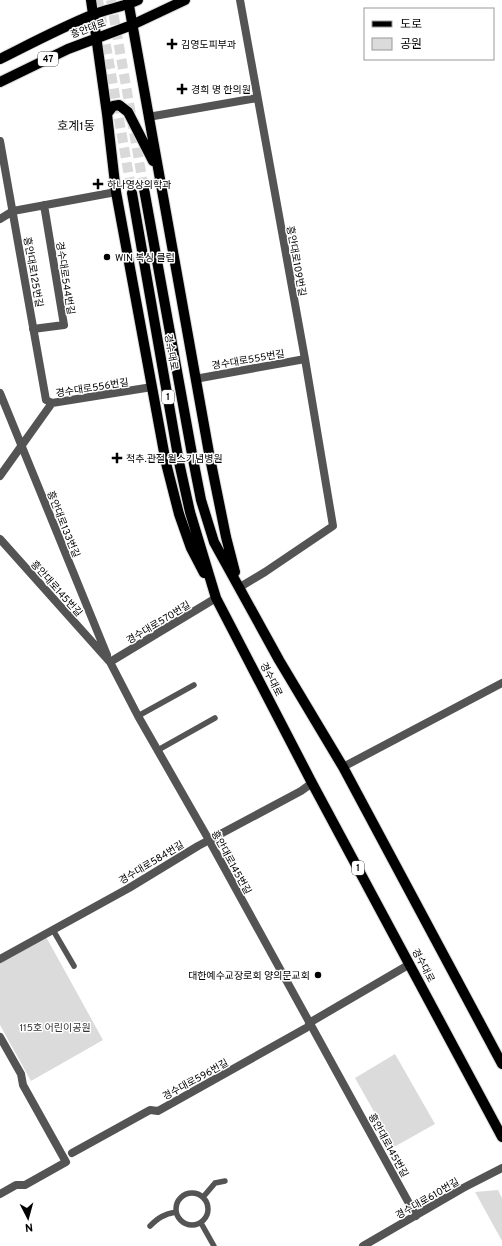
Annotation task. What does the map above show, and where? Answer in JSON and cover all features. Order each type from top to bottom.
[{"type":"main road","points":[[91,0],[116,192],[166,463],[179,514],[191,548],[216,598]]},
{"type":"main road","name":"흥안대로","points":[[0,58],[63,27],[94,14],[138,0]]},
{"type":"main road","name":"흥안대로","points":[[0,82],[68,48],[132,25],[185,0]]},
{"type":"main road","points":[[128,2],[219,506],[240,587]]},
{"type":"main road","points":[[107,114],[113,106],[119,105],[128,112],[158,172]]},
{"type":"main road","name":"경수대로","points":[[144,189],[201,500],[214,542],[279,660],[343,767],[502,1064]]},
{"type":"main road","name":"경수대로","points":[[132,193],[179,462],[190,512],[216,598],[312,783],[502,1137]]},
{"type":"street","name":"흥안대로109번길","points":[[240,0],[305,359],[332,526],[240,587]]},
{"type":"street","points":[[148,117],[257,98]]},
{"type":"street","name":"흥안대로125번길","points":[[0,141],[46,400],[52,403]]},
{"type":"street","points":[[0,219],[13,211],[116,192]]},
{"type":"street","name":"경수대로544번길","points":[[33,329],[64,325],[44,205]]},
{"type":"street","name":"경수대로555번길","points":[[195,379],[305,359]]},
{"type":"street","name":"경수대로556번길","points":[[0,476],[52,403],[152,387]]},
{"type":"street","name":"흥안대로133번길","points":[[0,393],[110,662]]},
{"type":"street","name":"흥안대로145번길","points":[[0,539],[110,662],[138,716],[209,840],[307,1026],[416,1216]]},
{"type":"street","name":"경수대로570번길","points":[[110,662],[216,598]]},
{"type":"street","points":[[343,767],[502,683]]},
{"type":"street","name":"경수대로584번길","points":[[0,959],[129,888],[198,846],[301,791],[312,783]]},
{"type":"street","name":"경수대로596번길","points":[[72,1153],[150,1110],[158,1111],[307,1026],[410,964]]},
{"type":"street","points":[[0,1037],[21,1074],[23,1085],[66,1162],[25,1185],[16,1185],[0,1194]]},
{"type":"street","name":"경수대로610번길","points":[[363,1246],[463,1188],[502,1168]]},
{"type":"lane","points":[[138,716],[194,685]]},
{"type":"lane","points":[[158,750],[215,718]]},
{"type":"lane","points":[[53,930],[74,966]]},
{"type":"lane","points":[[204,1196],[215,1183],[225,1180]]},
{"type":"lane","points":[[194,1192],[204,1196],[209,1205],[208,1215],[201,1223],[190,1225],[181,1221],[176,1212],[177,1202],[184,1194],[194,1192]]},
{"type":"lane","points":[[150,1226],[158,1217],[176,1212]]},
{"type":"lane","points":[[201,1223],[214,1246]]},
{"type":"green space","name":"115호 어린이공원","points":[[45,935],[103,1040],[31,1081],[0,1025],[0,959]]},
{"type":"green space","points":[[395,1054],[435,1124],[394,1147],[355,1078]]},
{"type":"green space","points":[[498,1190],[502,1198],[502,1241],[475,1192]]},
{"type":"tunnel","points":[[98,0],[132,193]]},
{"type":"tunnel","points":[[111,0],[144,189]]},
{"type":"place","name":"김영도피부과","points":[[172,44]]},
{"type":"place","name":"경희 명 한의원","points":[[182,89]]},
{"type":"place","name":"하나영상의학과","points":[[98,184]]},
{"type":"place","name":"WIN 복싱 클럽","points":[[107,257]]},
{"type":"place","name":"척추.관절 윌스기념병원","points":[[117,458]]},
{"type":"place","name":"대한예수교장로회 양의문교회","points":[[318,975]]},
{"type":"district","name":"호계1동","points":[[76,126]]}]
